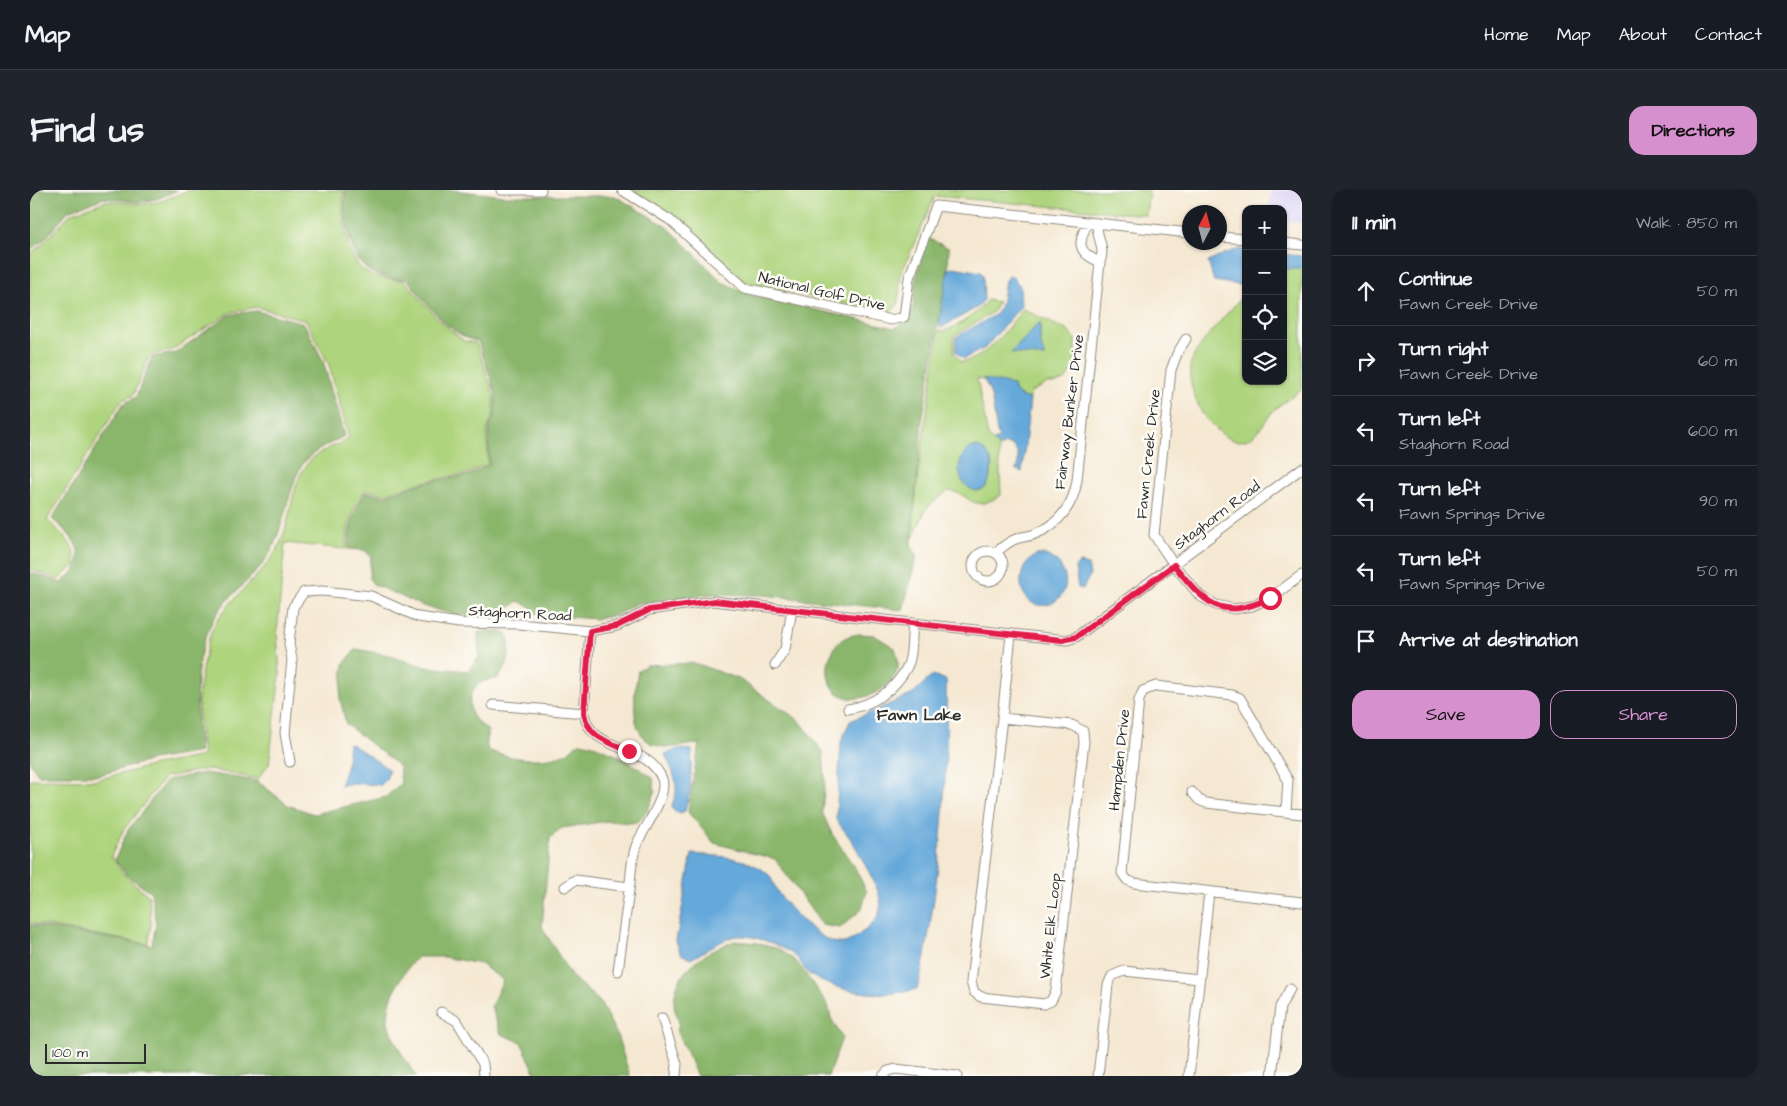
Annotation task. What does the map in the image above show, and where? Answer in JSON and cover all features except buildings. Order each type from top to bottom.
[{"type":"street","points":[[501,190],[541,190]]},
{"type":"street","name":"National Golf Drive","points":[[622,190],[670,220],[744,288],[891,320],[904,317],[909,278],[936,206],[1088,222]]},
{"type":"street","points":[[1100,262],[1086,255],[1080,248],[1081,237],[1088,222],[1182,232]]},
{"type":"street","name":"Fairway Bunker Drive","points":[[996,552],[1016,539],[1034,535],[1052,525],[1061,517],[1073,498],[1077,480],[1100,262],[1103,249],[1096,232],[1097,223]]},
{"type":"street","points":[[1227,237],[1242,239]]},
{"type":"street","points":[[1287,243],[1302,245]]},
{"type":"street","name":"Fawn Creek Drive","points":[[1186,339],[1176,354],[1171,370],[1154,535],[1174,565],[1200,596],[1216,605],[1234,609],[1252,606],[1270,598],[1302,575]]},
{"type":"street","name":"Staghorn Road","points":[[290,762],[285,733],[292,660],[289,644],[293,608],[304,592],[322,591],[371,596],[418,617],[435,621],[519,624],[590,631],[617,626],[649,610],[714,601],[1011,635],[1071,639],[1174,565],[1302,468]]},
{"type":"street","points":[[775,665],[785,649],[792,610]]},
{"type":"street","points":[[848,709],[858,708],[884,695],[908,666],[913,624]]},
{"type":"street","points":[[590,631],[584,713],[586,725],[596,736],[642,757],[654,766],[662,780],[662,793],[634,852],[618,971]]},
{"type":"street","name":"White Elk Loop","points":[[1002,718],[1072,725],[1083,731],[1084,742],[1056,991],[1051,1000],[1044,1004],[981,997],[974,992],[971,982],[1011,635]]},
{"type":"street","name":"Hampden Drive","points":[[1286,812],[1288,780],[1240,698],[1232,694],[1156,686],[1143,691],[1139,700],[1122,873],[1127,880],[1134,884],[1302,902]]},
{"type":"street","points":[[493,706],[584,713]]},
{"type":"street","points":[[1192,792],[1199,800],[1206,803],[1302,814]]},
{"type":"street","points":[[565,887],[575,880],[629,887]]},
{"type":"street","points":[[1188,1076],[1209,892]]},
{"type":"street","points":[[1098,1076],[1108,985],[1112,976],[1124,971],[1199,979]]},
{"type":"street","points":[[1272,1076],[1280,1007],[1290,989]]},
{"type":"street","points":[[441,1012],[457,1021],[483,1064],[484,1076]]},
{"type":"street","points":[[662,1018],[677,1064],[676,1076]]},
{"type":"street","points":[[883,1076],[888,1071],[896,1069],[957,1076]]},
{"type":"shaded area","points":[[1271,190],[1302,190],[1302,223],[1287,221],[1287,205],[1269,205]]},
{"type":"green space","points":[[30,190],[177,190],[157,199],[138,202],[104,198],[68,211],[44,240],[30,250]]},
{"type":"green space","points":[[189,190],[343,190],[345,229],[353,257],[358,265],[367,273],[373,275],[386,279],[404,280],[438,319],[464,341],[476,343],[494,395],[494,413],[487,430],[488,464],[468,473],[423,482],[385,494],[366,490],[357,503],[351,518],[347,533],[346,549],[285,543],[277,634],[280,674],[269,764],[258,779],[207,769],[165,777],[124,829],[111,856],[124,875],[149,896],[151,923],[148,944],[30,923],[30,779],[96,780],[155,765],[203,756],[198,696],[209,638],[216,622],[275,553],[285,531],[296,485],[307,464],[321,453],[349,438],[329,365],[306,320],[256,307],[229,313],[172,350],[150,355],[133,395],[121,401],[47,520],[71,545],[75,557],[75,565],[58,580],[30,569],[30,254],[43,244],[70,214],[106,201],[139,204],[159,202]]},
{"type":"green space","points":[[345,190],[451,190],[505,196],[615,196],[668,227],[722,282],[751,295],[895,328],[903,323],[912,311],[917,273],[928,238],[949,248],[948,268],[922,421],[911,546],[917,555],[903,610],[763,595],[714,594],[638,603],[616,615],[598,619],[538,615],[529,606],[518,601],[502,614],[457,615],[423,606],[373,584],[369,578],[371,556],[364,550],[348,549],[352,519],[362,498],[366,492],[385,496],[424,483],[469,475],[489,465],[489,429],[495,414],[496,394],[478,341],[458,333],[448,325],[407,279],[375,274],[360,262],[352,246],[347,228]]},
{"type":"green space","points":[[631,190],[1149,190],[1146,215],[935,196],[901,274],[898,304],[891,312],[874,311],[745,282],[723,265],[695,231]]},
{"type":"green space","points":[[1287,267],[1302,269],[1302,389],[1277,407],[1257,432],[1247,439],[1237,441],[1224,435],[1205,417],[1194,395],[1190,379],[1190,365],[1206,338],[1242,297],[1242,385],[1287,385]]},
{"type":"green space","points":[[987,300],[998,302],[993,312],[954,336],[954,353],[961,362],[971,360],[988,349],[1023,309],[1068,331],[1075,339],[1075,366],[1065,380],[1054,384],[1047,384],[1031,392],[1030,399],[1022,397],[1014,391],[1013,385],[977,379],[988,436],[999,448],[1001,495],[990,501],[976,503],[955,492],[947,491],[926,509],[912,540],[918,472],[939,331],[958,325],[984,305]],"holes":[[[1040,323],[1040,342],[1045,357],[1012,353]],[[973,447],[981,448],[990,456],[992,469],[985,488],[977,491]]]},
{"type":"green space","points":[[256,311],[304,323],[323,361],[344,436],[314,453],[301,467],[272,549],[257,571],[225,603],[214,619],[206,636],[200,655],[196,694],[200,752],[152,760],[99,775],[39,775],[30,763],[30,572],[61,583],[75,570],[78,558],[78,551],[72,539],[52,519],[123,404],[136,397],[152,357],[175,353],[229,315]]},
{"type":"green space","points":[[497,631],[507,634],[509,652],[507,663],[497,679],[484,681],[474,689],[470,700],[473,716],[488,731],[486,741],[488,750],[516,758],[536,759],[555,757],[566,753],[580,743],[587,743],[618,756],[653,778],[655,792],[648,810],[639,821],[632,823],[608,821],[562,828],[550,838],[542,927],[571,976],[600,1002],[617,1035],[630,1076],[537,1076],[521,1042],[501,1034],[491,1006],[503,980],[480,964],[444,957],[417,957],[406,971],[393,994],[388,1020],[395,1040],[416,1076],[30,1076],[30,925],[152,945],[156,924],[151,892],[126,875],[115,859],[128,830],[167,780],[205,773],[257,781],[288,805],[314,814],[386,797],[401,783],[399,766],[346,724],[340,698],[344,664],[356,649],[389,655],[425,667],[468,671],[479,657],[478,632]]},
{"type":"green space","points":[[860,634],[874,635],[895,648],[898,659],[897,671],[889,683],[875,693],[860,698],[845,697],[839,694],[831,685],[828,673],[829,661],[833,650],[839,642],[850,636]]},
{"type":"green space","points":[[694,663],[739,679],[800,721],[823,752],[825,781],[822,812],[832,834],[855,868],[867,892],[861,910],[840,928],[822,925],[775,859],[714,843],[688,812],[699,744],[664,747],[652,744],[643,737],[638,728],[634,705],[638,670],[647,665]]},
{"type":"green space","points":[[735,941],[758,943],[779,949],[797,962],[828,1005],[831,1018],[842,1038],[828,1076],[697,1076],[677,1032],[679,1023],[674,1007],[675,991],[686,971],[694,963],[714,950]]},
{"type":"water","points":[[1242,249],[1242,284],[1214,281],[1208,262],[1224,254]]},
{"type":"water","points":[[1287,254],[1302,256],[1302,269],[1287,269]]},
{"type":"water","points":[[953,267],[981,272],[983,276],[984,300],[978,307],[941,328],[939,322],[947,276],[949,269]]},
{"type":"water","points":[[1011,275],[1020,286],[1021,306],[985,348],[963,359],[956,352],[956,337],[995,315],[1001,306],[1005,280]]},
{"type":"water","points":[[1040,322],[1040,342],[1045,357],[1011,353]]},
{"type":"water","points":[[983,379],[1013,385],[1014,391],[1022,397],[1030,399],[1022,472],[1015,469],[1018,469],[1018,454],[1013,446],[1005,444],[999,448],[994,441],[999,438],[992,400]]},
{"type":"water","points":[[973,447],[980,448],[986,452],[991,462],[988,482],[985,488],[977,491],[964,484],[959,471],[962,457]]},
{"type":"water","points":[[1037,555],[1054,559],[1065,575],[1065,585],[1062,594],[1056,601],[1047,605],[1038,605],[1030,601],[1021,587],[1021,576],[1025,566],[1028,561]]},
{"type":"water","points":[[1079,563],[1088,565],[1090,575],[1083,589],[1078,588],[1075,568]]},
{"type":"water","points":[[933,675],[946,680],[944,790],[934,899],[925,956],[917,989],[876,994],[835,986],[810,975],[791,953],[766,941],[747,936],[732,937],[691,959],[681,954],[676,941],[692,854],[721,856],[741,860],[760,868],[768,874],[777,891],[797,916],[816,933],[836,943],[849,941],[873,923],[879,915],[880,897],[877,888],[848,835],[836,820],[841,741],[850,721],[911,695]]},
{"type":"water","points":[[349,743],[389,770],[386,780],[381,785],[352,783],[340,786],[346,768]]},
{"type":"water","points":[[679,749],[692,750],[690,791],[685,811],[681,813],[675,812],[672,808],[676,793],[676,782],[665,754]]},
{"type":"district","name":"Fawn Lake","points":[[919,714]]},
{"type":"route","points":[[629,751],[596,736],[586,725],[584,713],[590,631],[617,626],[649,610],[714,601],[1067,640],[1076,637],[1174,565],[1200,596],[1216,605],[1234,609],[1252,606],[1270,598]]}]
